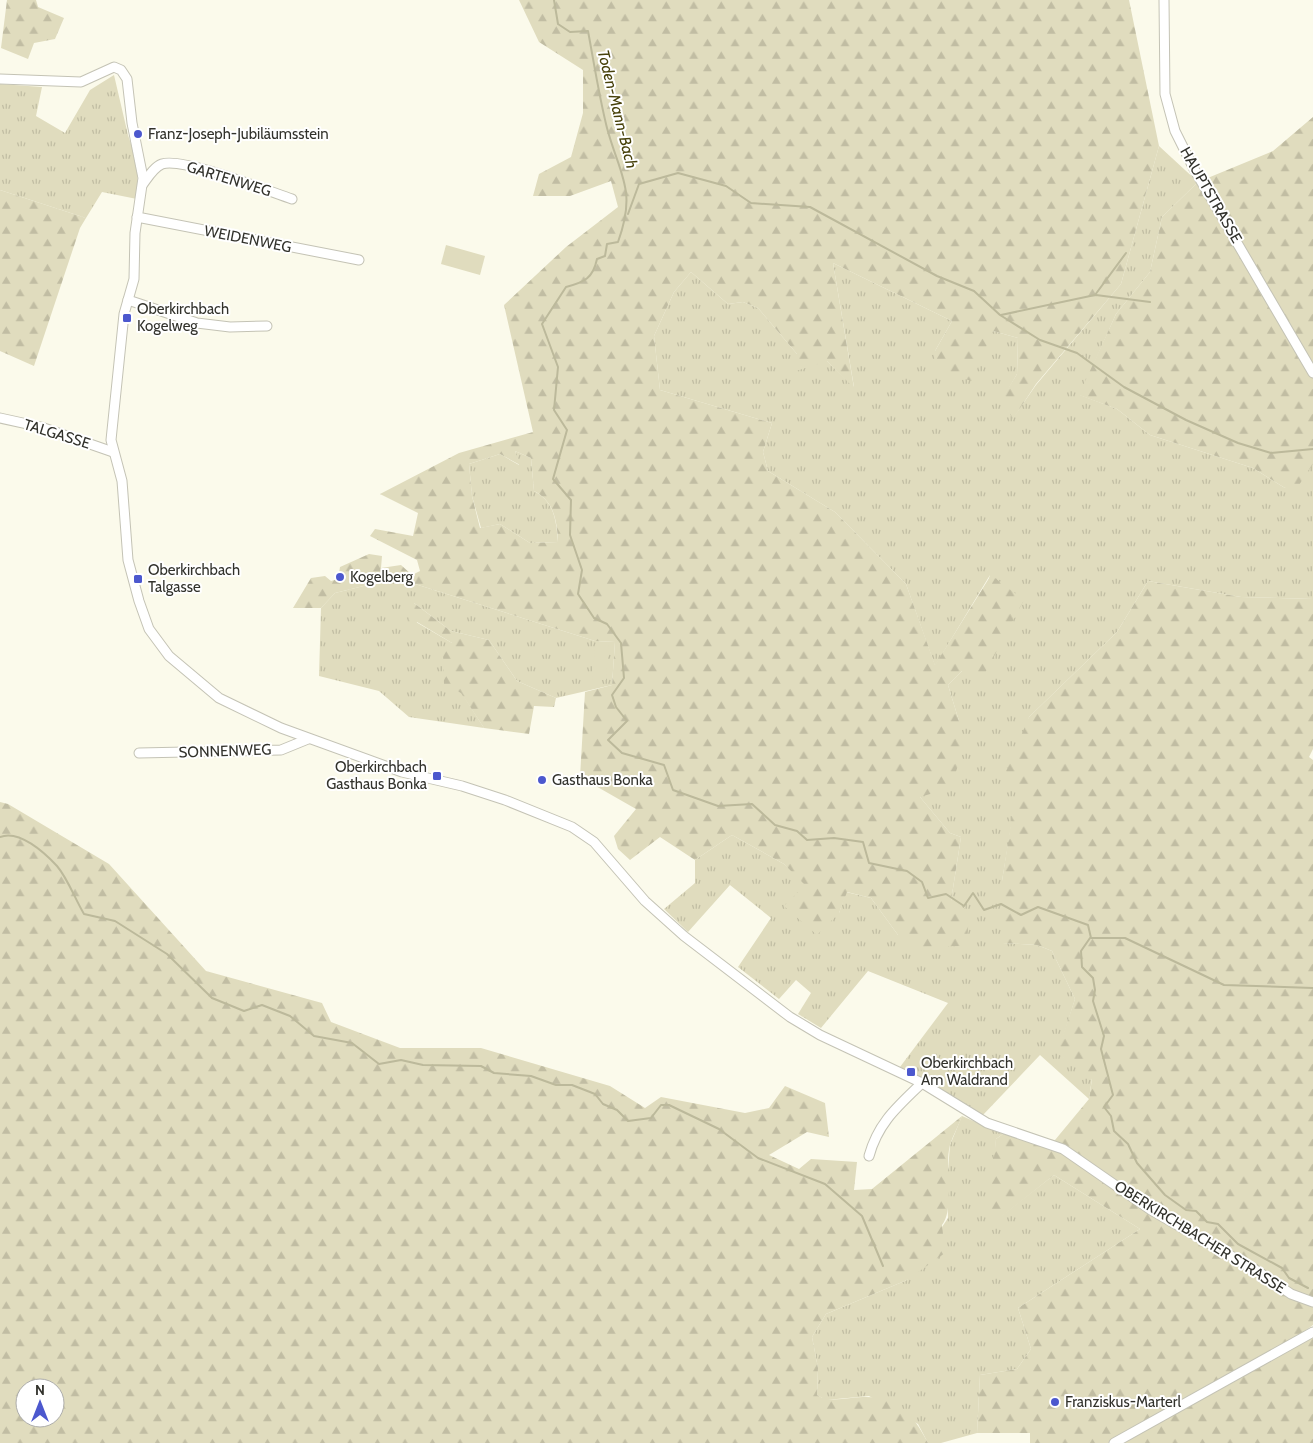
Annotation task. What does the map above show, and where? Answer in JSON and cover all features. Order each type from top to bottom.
[{"type":"street","name":"HAUPTSTRASSE","points":[[1164,0],[1165,94],[1175,131],[1194,169],[1313,373]]},
{"type":"street","name":"OBERKIRCHBACHER STRASSE","points":[[0,79],[81,82],[110,68],[121,70],[127,79],[132,123],[143,170],[143,184],[137,217],[135,270],[122,325],[110,440],[122,481],[128,560],[144,618],[160,645],[182,668],[219,698],[308,739],[402,772],[462,786],[505,800],[572,827],[594,842],[640,896],[684,936],[790,1017],[820,1035],[922,1083],[987,1124],[1064,1149],[1151,1210],[1259,1272],[1291,1294],[1313,1302]]},
{"type":"street","name":"GARTENWEG","points":[[143,184],[157,167],[163,164],[175,164],[231,179],[292,199]]},
{"type":"street","name":"WEIDENWEG","points":[[137,217],[359,260]]},
{"type":"street","points":[[128,300],[197,323],[230,327],[267,326]]},
{"type":"street","name":"TALGASSE","points":[[0,421],[42,427],[113,452]]},
{"type":"street","name":"SONNENWEG","points":[[140,753],[281,750],[308,739]]},
{"type":"street","points":[[869,1156],[875,1136],[895,1108],[922,1083]]},
{"type":"street","points":[[1114,1443],[1313,1332]]},
{"type":"green space","points":[[7,0],[36,0],[38,7],[64,18],[55,39],[34,43],[28,59],[1,48]]},
{"type":"green space","points":[[519,0],[1129,0],[1159,146],[1121,284],[1036,384],[1013,419],[1001,400],[1017,374],[1018,338],[993,331],[972,381],[934,371],[935,351],[952,321],[833,263],[854,388],[827,361],[796,371],[797,354],[758,308],[743,302],[728,304],[691,272],[674,292],[654,336],[660,390],[772,423],[763,452],[768,471],[835,512],[906,584],[935,665],[991,575],[1024,600],[983,677],[962,671],[948,685],[959,721],[963,752],[950,788],[920,797],[950,833],[961,837],[951,901],[969,911],[967,946],[918,947],[898,935],[871,898],[847,892],[839,913],[817,935],[784,906],[805,885],[784,864],[732,835],[695,860],[660,837],[630,860],[618,849],[614,836],[636,809],[580,777],[585,692],[612,685],[615,642],[595,641],[396,578],[335,593],[321,608],[293,608],[311,578],[325,576],[331,581],[338,579],[340,567],[369,554],[382,556],[381,568],[401,565],[412,575],[420,571],[417,560],[370,536],[375,529],[413,536],[418,513],[380,494],[459,453],[533,432],[504,305],[566,247],[618,207],[611,181],[570,196],[533,196],[539,174],[571,157],[583,113],[583,70],[539,42]],"holes":[[[515,451],[531,458],[534,491],[546,500],[553,512],[558,542],[530,543],[500,524],[480,528],[472,496],[469,464],[500,454],[520,465]]]},
{"type":"green space","points":[[114,75],[128,135],[138,165],[137,199],[102,192],[86,218],[0,190],[0,84],[42,87],[36,116],[65,133],[90,90]]},
{"type":"green space","points":[[1313,117],[1313,464],[1299,485],[1285,488],[1253,468],[1150,435],[1117,409],[1079,395],[1116,314],[1150,272],[1162,217],[1198,182],[1273,151]]},
{"type":"green space","points":[[1159,146],[1198,182],[1162,217],[1150,272],[1116,314],[1080,395],[1117,409],[1150,435],[1253,468],[1285,488],[1313,464],[1313,599],[1241,597],[1148,581],[1117,632],[1029,717],[1002,881],[1003,943],[1037,945],[1052,951],[1075,999],[1058,1053],[1092,1078],[1089,1099],[1040,1055],[982,1116],[929,1081],[900,1067],[948,1003],[868,971],[821,1028],[798,1014],[811,993],[796,980],[779,999],[738,967],[771,918],[730,885],[688,932],[664,909],[695,883],[695,860],[732,835],[784,864],[839,913],[846,892],[871,898],[898,935],[951,901],[961,837],[950,833],[920,797],[959,721],[948,685],[962,671],[990,575],[935,666],[906,584],[835,512],[768,471],[763,452],[772,423],[660,390],[654,336],[674,292],[691,272],[728,304],[743,302],[758,308],[797,354],[827,361],[854,387],[833,263],[952,321],[935,351],[993,331],[1018,338],[1017,374],[1002,400],[1013,418],[1036,385],[1121,284]]},
{"type":"green space","points":[[0,190],[86,218],[80,228],[34,366],[0,351]]},
{"type":"green space","points":[[446,245],[485,256],[480,275],[441,264]]},
{"type":"green space","points":[[515,451],[531,458],[534,491],[541,495],[550,506],[555,520],[558,542],[530,543],[500,524],[481,528],[472,496],[469,464],[500,454],[519,465]]},
{"type":"green space","points":[[396,578],[595,641],[615,642],[612,685],[556,698],[517,681],[489,640],[451,631],[414,603],[416,622],[452,643],[461,692],[484,728],[409,717],[379,691],[319,676],[321,608],[335,593]]},
{"type":"green space","points":[[1148,581],[1241,597],[1313,599],[1313,749],[1309,757],[1313,760],[1313,1325],[1306,1330],[1313,1336],[1313,1443],[1030,1443],[1030,1433],[977,1433],[980,1375],[1017,1369],[1031,1349],[1018,1308],[1140,1229],[1054,1175],[991,1225],[988,1212],[996,1139],[1003,1134],[1055,1140],[1089,1099],[1092,1079],[1057,1053],[1075,999],[1052,951],[1037,945],[1002,943],[1002,881],[1017,784],[1006,771],[1029,717],[1117,632]]},
{"type":"green space","points":[[414,603],[451,631],[489,640],[517,681],[556,698],[554,707],[534,706],[529,734],[484,728],[461,693],[444,684],[443,653],[452,643],[417,622],[414,630],[406,627]]},
{"type":"green space","points":[[595,645],[609,645],[606,680],[592,680]]},
{"type":"green space","points":[[0,802],[8,804],[109,864],[206,971],[322,1003],[331,1022],[400,1048],[481,1048],[610,1086],[645,1108],[661,1097],[745,1113],[769,1108],[785,1086],[825,1103],[829,1137],[807,1132],[769,1155],[799,1169],[811,1159],[857,1162],[854,1190],[872,1189],[962,1116],[951,1141],[948,1154],[949,1198],[946,1218],[942,1225],[945,1253],[907,1280],[826,1314],[812,1337],[818,1368],[817,1395],[829,1399],[866,1397],[889,1401],[898,1405],[914,1420],[928,1443],[0,1443]]},
{"type":"green space","points":[[962,1116],[1003,1134],[996,1139],[991,1224],[1054,1175],[1140,1229],[1018,1308],[1031,1349],[1017,1369],[980,1375],[977,1433],[941,1443],[928,1443],[918,1424],[869,1396],[826,1400],[817,1395],[818,1368],[812,1337],[826,1314],[907,1280],[948,1218],[947,1183],[950,1145]]},
{"type":"waterway","name":"Toden-Mann-Bach","points":[[554,0],[558,24],[570,32],[588,31],[604,116],[621,171],[626,196],[624,224],[618,242],[607,244],[605,256],[597,259],[593,271],[587,278],[566,287],[542,324],[558,367],[554,410],[567,430],[553,479],[571,500],[570,535],[582,570],[578,594],[594,618],[607,624],[621,643],[624,678],[612,695],[616,707],[627,721],[608,740],[622,753],[664,765],[673,790],[718,806],[752,804],[775,825],[797,831],[807,840],[834,838],[863,842],[869,863],[907,871],[922,882],[928,898],[946,894],[964,906],[973,893],[984,910],[1001,904],[1021,915],[1038,907],[1088,925],[1091,938],[1125,938],[1224,985],[1313,988]]},
{"type":"waterway","points":[[628,214],[639,184],[678,173],[726,186],[751,203],[810,207],[937,276],[974,291],[1000,315],[1040,340],[1077,353],[1124,387],[1186,420],[1238,443],[1271,453],[1313,449]]},
{"type":"waterway","points":[[1001,315],[1095,295],[1126,253]]},
{"type":"waterway","points":[[1096,295],[1150,302]]},
{"type":"waterway","points":[[0,837],[7,835],[15,836],[39,849],[61,871],[84,914],[115,921],[167,954],[212,998],[244,1011],[262,1005],[290,1016],[314,1036],[352,1043],[379,1064],[401,1060],[423,1065],[481,1066],[494,1073],[531,1076],[556,1085],[572,1085],[595,1094],[603,1104],[617,1110],[628,1121],[651,1118],[661,1105],[669,1105],[719,1129],[758,1158],[825,1184],[862,1216],[883,1266]]},
{"type":"waterway","points":[[1090,938],[1081,951],[1082,967],[1093,978],[1095,990],[1093,1001],[1104,1036],[1101,1049],[1113,1095],[1104,1107],[1111,1116],[1114,1131],[1128,1144],[1137,1163],[1165,1195],[1186,1210],[1196,1211],[1207,1222],[1218,1224],[1238,1244],[1282,1268],[1289,1278],[1308,1288]]},
{"type":"place","name":"Franz-Joseph-Jubiläumsstein","points":[[138,134]]},
{"type":"place","name":"Oberkirchbach Kogelweg","points":[[127,318]]},
{"type":"place","name":"Kogelberg","points":[[340,577]]},
{"type":"place","name":"Oberkirchbach Talgasse","points":[[138,579]]},
{"type":"place","name":"Oberkirchbach Gasthaus Bonka","points":[[437,776]]},
{"type":"place","name":"Gasthaus Bonka","points":[[542,780]]},
{"type":"place","name":"Oberkirchbach Am Waldrand","points":[[911,1072]]},
{"type":"place","name":"Franziskus-Marterl","points":[[1055,1402]]}]
